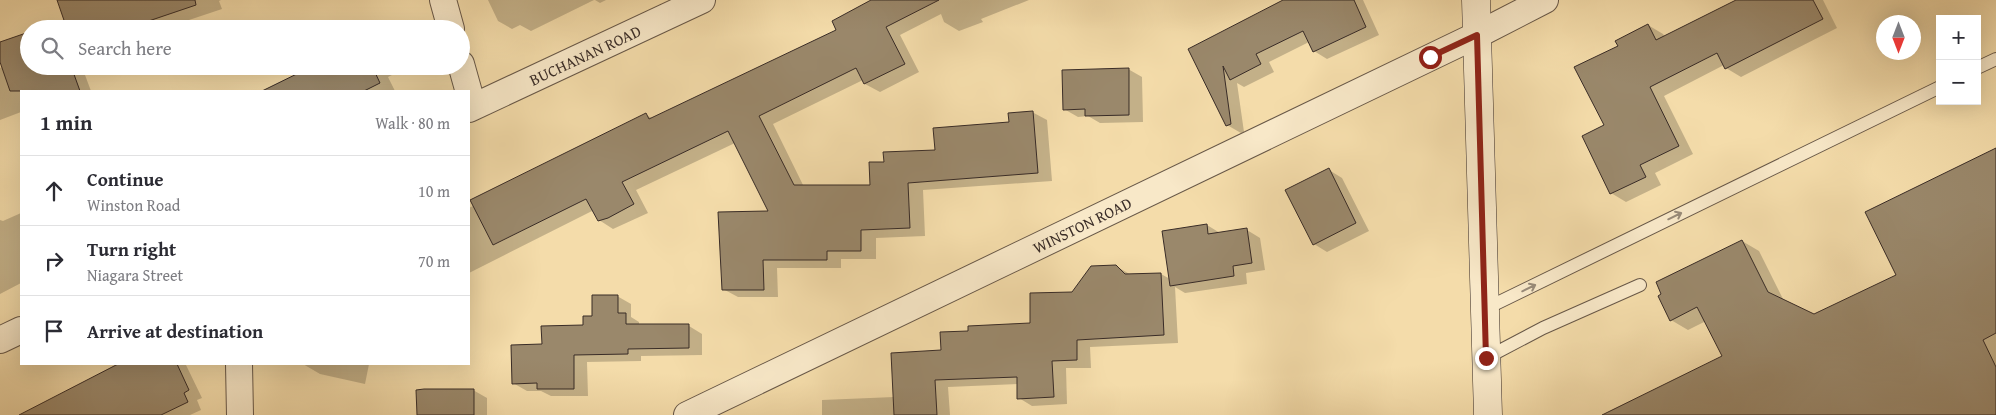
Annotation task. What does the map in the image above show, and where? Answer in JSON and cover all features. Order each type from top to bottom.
[{"type":"main road","points":[[1476,0],[1488,415]]},
{"type":"street","points":[[443,0],[449,20]]},
{"type":"street","name":"BUCHANAN ROAD","points":[[471,108],[702,0]]},
{"type":"street","name":"WINSTON ROAD","points":[[687,415],[1477,35],[1545,0]]},
{"type":"street","points":[[464,75],[467,90]]},
{"type":"street","points":[[0,340],[20,330]]},
{"type":"street","points":[[239,365],[240,415]]},
{"type":"lane","points":[[1981,66],[1996,59]]},
{"type":"lane","points":[[1485,309],[1936,89]]},
{"type":"lane","points":[[1486,358],[1543,328],[1640,285]]},
{"type":"building","points":[[57,0],[195,0],[196,5],[152,20],[64,20]]},
{"type":"building","points":[[871,0],[939,0],[886,27],[905,64],[864,84],[856,68],[759,116],[794,185],[870,185],[869,162],[884,162],[883,152],[935,150],[933,128],[1009,122],[1008,113],[1033,111],[1038,173],[908,183],[910,228],[861,230],[861,251],[827,251],[827,260],[763,260],[764,290],[722,290],[718,212],[768,211],[728,131],[622,182],[634,204],[608,218],[598,221],[586,199],[493,245],[470,200],[646,113],[649,119],[836,30],[832,21]]},
{"type":"building","points":[[1283,0],[1354,0],[1366,27],[1313,52],[1303,31],[1256,54],[1261,64],[1230,80],[1223,66],[1231,124],[1226,126],[1188,49]]},
{"type":"building","points":[[1736,0],[1813,0],[1823,19],[1725,69],[1717,53],[1650,87],[1679,146],[1640,165],[1646,177],[1610,194],[1582,136],[1604,125],[1574,67],[1618,46],[1615,41],[1648,24],[1656,40]]},
{"type":"building","points":[[20,35],[20,75],[74,75],[80,90],[10,91],[0,62],[0,42]]},
{"type":"building","points":[[1129,68],[1129,115],[1085,116],[1085,109],[1063,110],[1062,70]]},
{"type":"building","points":[[295,75],[376,75],[380,83],[366,90],[264,90]]},
{"type":"building","points":[[1996,148],[1996,333],[1983,340],[1996,367],[1996,415],[1602,415],[1722,356],[1697,307],[1670,321],[1658,296],[1661,294],[1656,282],[1742,240],[1768,292],[1814,314],[1896,275],[1865,212]]},
{"type":"building","points":[[1329,168],[1356,223],[1313,245],[1285,190]]},
{"type":"building","points":[[1207,224],[1208,234],[1247,228],[1252,263],[1233,266],[1234,276],[1170,286],[1162,231]]},
{"type":"building","points":[[1116,265],[1125,274],[1161,273],[1164,335],[1077,340],[1077,360],[1052,361],[1054,397],[1017,399],[1017,377],[935,380],[937,415],[894,415],[891,353],[941,350],[940,332],[968,331],[968,326],[1030,323],[1030,293],[1072,292],[1091,266]]},
{"type":"building","points":[[592,295],[618,295],[618,313],[626,313],[626,324],[689,324],[689,348],[628,349],[628,354],[574,355],[574,389],[537,389],[537,383],[512,384],[511,345],[542,344],[541,326],[583,325],[583,316],[592,316]]},
{"type":"building","points":[[116,365],[177,365],[189,390],[184,393],[188,402],[161,415],[19,415]]},
{"type":"building","points":[[474,389],[474,415],[417,415],[416,390]]},
{"type":"route","points":[[1430,57],[1477,35],[1486,358]]}]
